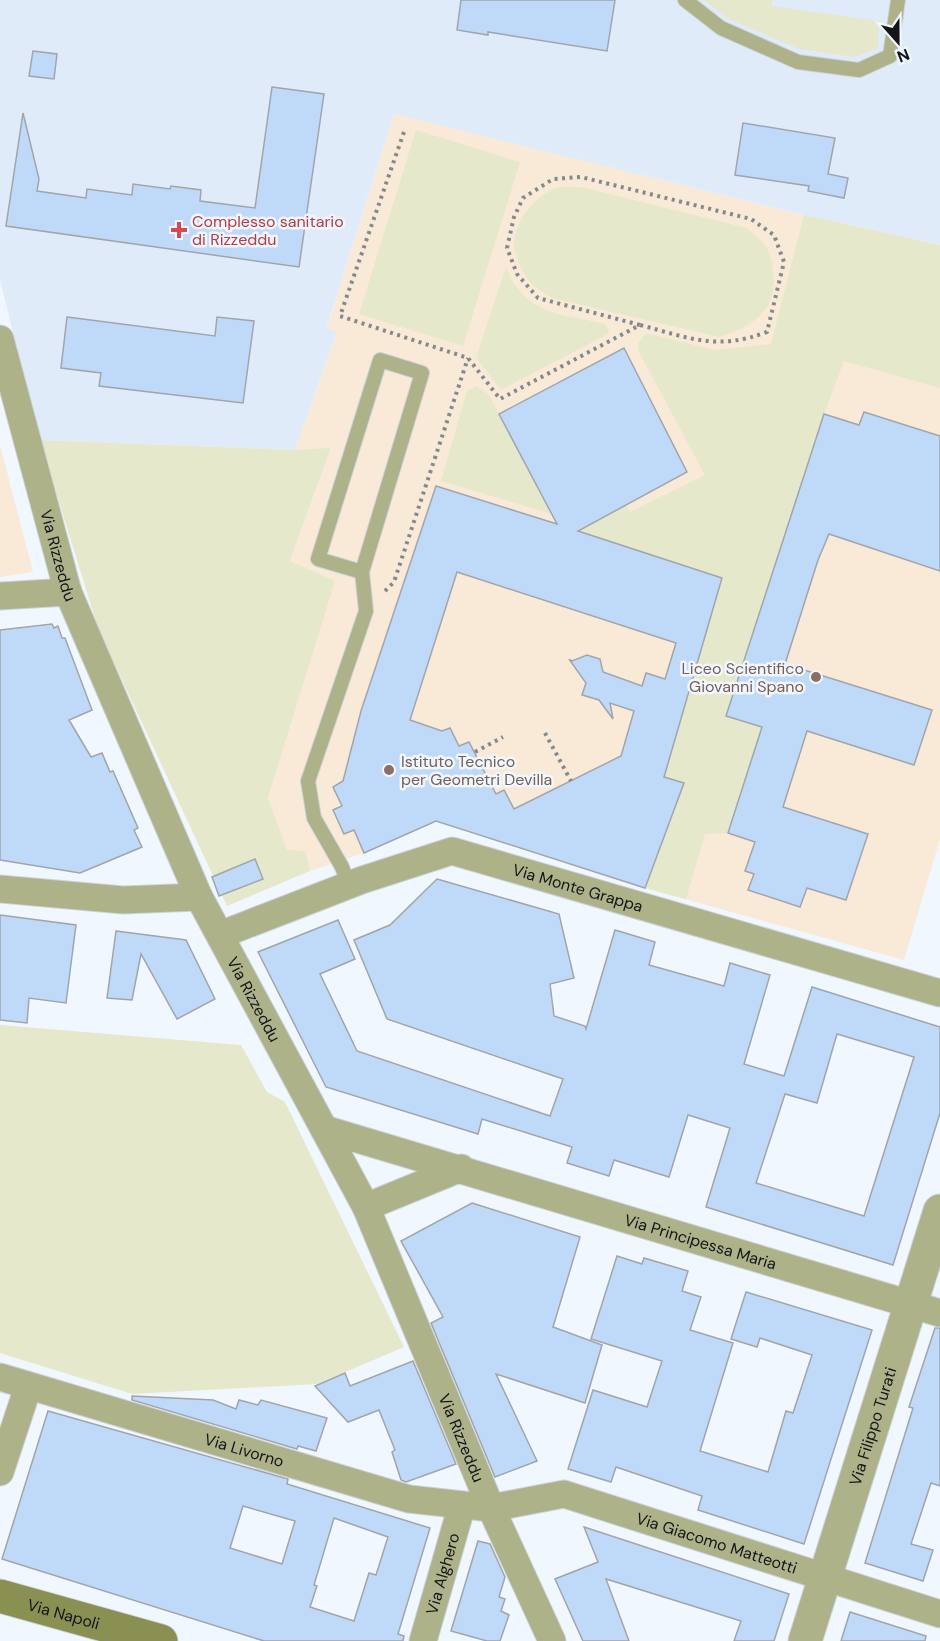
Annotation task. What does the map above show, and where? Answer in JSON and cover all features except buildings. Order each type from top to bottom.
[{"type":"main road","name":"Via Napoli","points":[[0,1596],[161,1641]]},
{"type":"street","name":"Via Rizzeddu","points":[[0,339],[68,592],[199,897],[366,1208],[491,1508],[552,1641]]},
{"type":"street","points":[[0,596],[68,592]]},
{"type":"street","name":"Via Monte Grappa","points":[[220,934],[452,851],[940,993]]},
{"type":"street","points":[[0,889],[123,900],[199,897]]},
{"type":"street","name":"Via Principessa Maria","points":[[324,1129],[926,1308]]},
{"type":"street","points":[[366,1208],[461,1168]]},
{"type":"street","name":"Via Filippo Turati","points":[[805,1641],[926,1308],[940,1211]]},
{"type":"street","name":"Via Livorno","points":[[0,1377],[409,1499],[491,1508]]},
{"type":"street","points":[[0,1472],[28,1387]]},
{"type":"street","name":"Via Giacomo Matteotti","points":[[491,1508],[564,1494],[940,1614]]},
{"type":"street","name":"Via Alghero","points":[[423,1641],[462,1504]]},
{"type":"lane","points":[[685,0],[721,28],[798,62],[859,70],[890,56],[898,0]]},
{"type":"lane","points":[[349,886],[342,867],[314,819],[308,781],[366,611],[362,572],[422,373],[380,360],[318,559],[362,572]]},
{"type":"path","points":[[404,132],[340,316],[468,358],[500,399],[640,325],[711,344],[746,340],[766,332],[784,262],[774,235],[751,219],[581,177],[553,179],[523,198],[514,217],[507,248],[517,274],[538,298],[640,325]]},
{"type":"path","points":[[366,611],[394,582],[468,358]]},
{"type":"path","points":[[545,733],[571,781]]},
{"type":"path","points":[[475,752],[503,737]]},
{"type":"shaded area","name":"Complesso sanitario di Rizzeddu","points":[[0,0],[940,0],[940,245],[804,215],[394,114],[327,326],[337,331],[295,450],[40,440],[0,280]]},
{"type":"shaded area","points":[[394,114],[804,215],[940,245],[940,839],[904,960],[645,888],[436,821],[364,853],[310,871],[306,851],[287,851],[268,798],[334,582],[290,561],[331,449],[295,450],[337,332],[327,327]]},
{"type":"shaded area","points":[[0,445],[33,572],[0,577]]},
{"type":"green space","points":[[704,0],[772,0],[772,6],[879,21],[878,48],[855,57],[799,49],[727,18]]},
{"type":"green space","points":[[416,130],[520,162],[463,346],[359,314]]},
{"type":"green space","points":[[560,187],[581,187],[747,228],[766,246],[769,252],[774,284],[768,306],[753,322],[719,337],[552,298],[534,286],[522,269],[514,246],[517,228],[527,211],[541,196]]},
{"type":"green space","points":[[804,215],[940,245],[940,388],[844,361],[824,414],[727,715],[762,727],[728,833],[705,834],[686,899],[645,888],[683,783],[664,777],[722,578],[573,529],[608,500],[626,505],[630,512],[705,475],[639,352],[638,344],[646,333],[715,350],[771,344]]},
{"type":"green space","points":[[506,267],[523,295],[534,304],[559,314],[605,324],[609,329],[608,334],[501,390],[476,358]]},
{"type":"green space","points":[[477,386],[489,395],[532,476],[562,517],[441,481],[467,391]]},
{"type":"green space","points":[[40,440],[295,450],[331,448],[290,561],[335,581],[268,798],[287,850],[306,851],[310,871],[227,906],[98,628]]},
{"type":"green space","points":[[0,1025],[241,1045],[267,1092],[285,1102],[404,1347],[317,1384],[132,1394],[0,1353]]},
{"type":"place","name":"Complesso sanitario di Rizzeddu","points":[[179,230]]},
{"type":"place","name":"Liceo Scientifico Giovanni Spano","points":[[816,677]]},
{"type":"place","name":"Istituto Tecnico per Geometri Devilla","points":[[389,770]]}]
